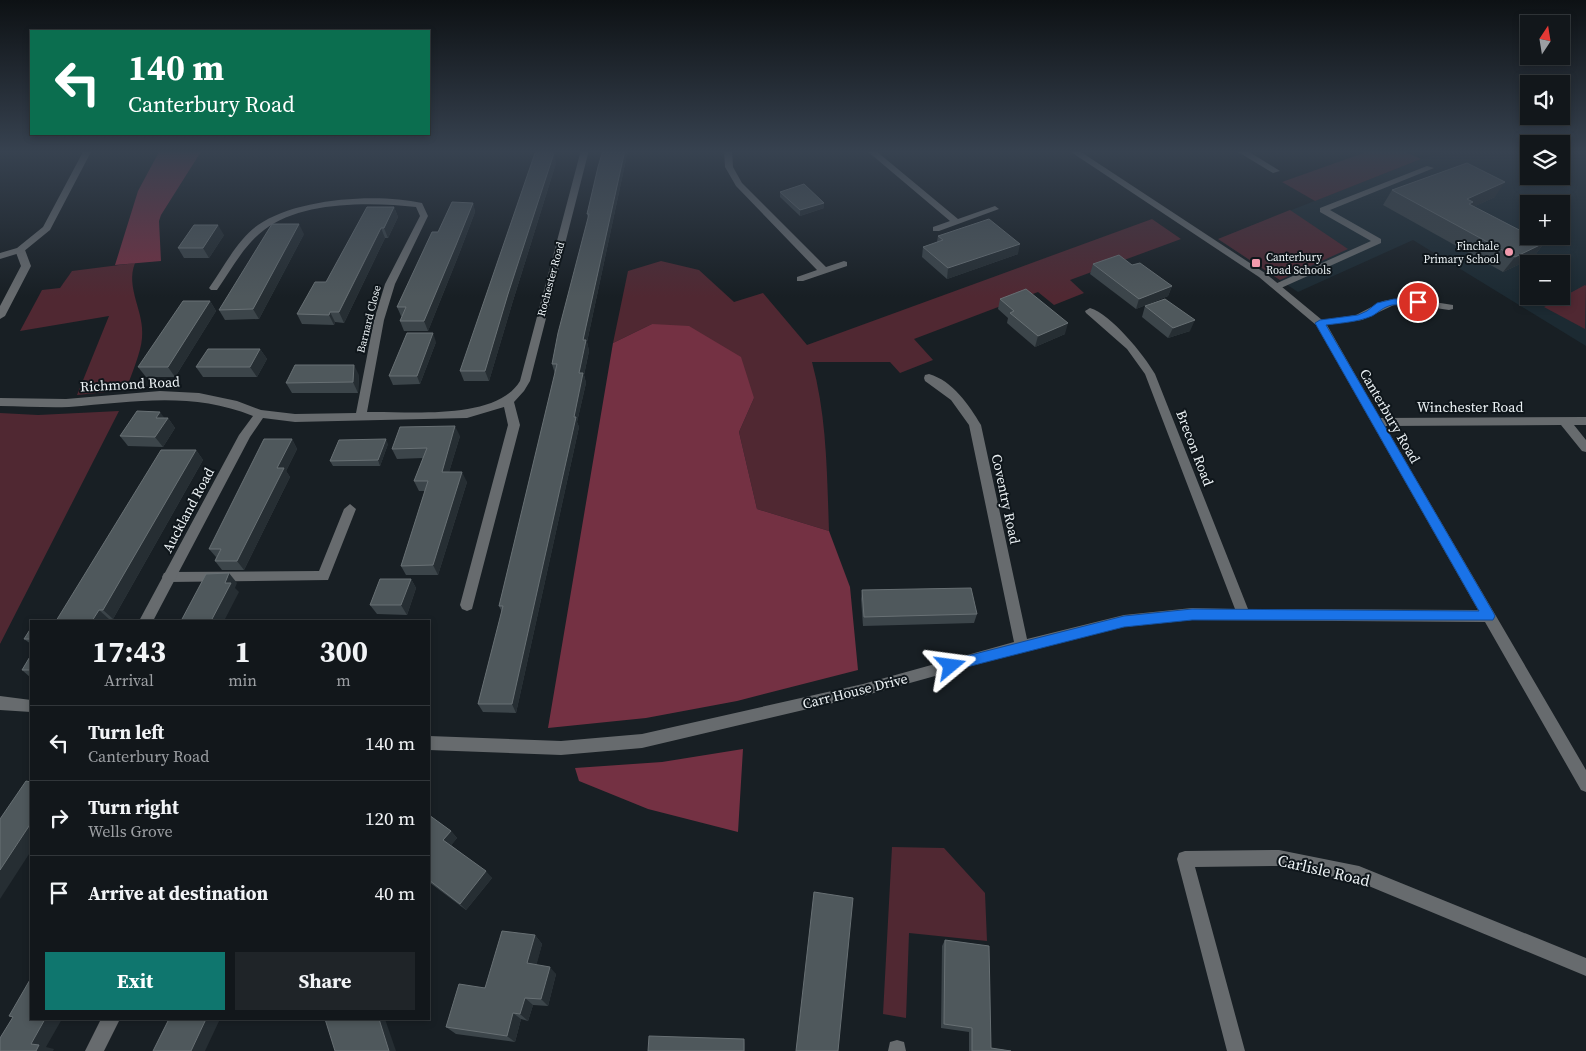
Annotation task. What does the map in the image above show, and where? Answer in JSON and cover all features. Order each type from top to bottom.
[{"type":"street","points":[[0,256],[20,250],[47,228],[62,199]]},
{"type":"street","name":"Rochester Road","points":[[260,414],[295,418],[467,414],[490,410],[508,401],[519,392],[525,381],[572,199]]},
{"type":"street","points":[[754,199],[824,271]]},
{"type":"street","points":[[929,199],[956,222]]},
{"type":"street","name":"Canterbury Road","points":[[1146,199],[1278,286],[1320,323],[1586,785]]},
{"type":"street","points":[[1278,286],[1378,241],[1323,210],[1351,199]]},
{"type":"street","name":"Barnard Close","points":[[214,288],[244,244],[262,226],[288,213],[322,206],[378,202],[397,201],[419,206],[424,216],[390,284],[380,320],[361,416]]},
{"type":"street","points":[[936,229],[995,209]]},
{"type":"street","points":[[0,316],[26,266],[20,250]]},
{"type":"street","points":[[800,279],[844,264]]},
{"type":"street","points":[[1320,323],[1359,317],[1370,313],[1380,305],[1394,302],[1418,302],[1449,307]]},
{"type":"street","name":"Brecon Road","points":[[1090,311],[1140,355],[1150,374],[1244,615]]},
{"type":"street","name":"Coventry Road","points":[[930,378],[946,386],[962,404],[975,425],[1022,646]]},
{"type":"street","name":"Richmond Road","points":[[0,402],[66,403],[160,395],[200,397],[237,405],[260,414]]},
{"type":"street","points":[[467,605],[514,425],[508,401]]},
{"type":"street","name":"Auckland Road","points":[[147,620],[245,435],[260,414]]},
{"type":"street","points":[[1564,421],[1586,448]]},
{"type":"street","name":"Winchester Road","points":[[1377,422],[1586,421]]},
{"type":"street","points":[[169,577],[323,576],[350,509]]},
{"type":"street","name":"Carr House Drive","points":[[430,743],[562,748],[642,741],[863,690],[1022,646],[1124,621],[1192,614],[1489,616]]},
{"type":"street","points":[[0,703],[30,706]]},
{"type":"street","name":"Carlisle Road","points":[[1236,1051],[1184,859],[1279,858],[1359,874],[1586,967]]},
{"type":"street","points":[[94,1051],[111,1020]]},
{"type":"shaded area","points":[[135,199],[171,199],[159,221],[161,261],[115,265]]},
{"type":"shaded area","name":"Finchale Primary School","points":[[1319,199],[1520,199],[1520,245],[1570,245],[1570,199],[1586,199],[1586,346],[1413,240],[1298,292],[1218,239]]},
{"type":"shaded area","points":[[1290,210],[1348,249],[1280,280],[1218,239]]},
{"type":"shaded area","points":[[1152,219],[1181,239],[1070,280],[1084,293],[1054,305],[1038,292],[914,339],[933,360],[900,373],[890,362],[812,362],[821,404],[827,467],[829,531],[757,509],[739,432],[754,398],[652,324],[613,343],[628,271],[661,261],[699,270],[734,302],[763,293],[807,345]]},
{"type":"shaded area","points":[[135,263],[132,282],[141,319],[142,338],[138,357],[126,390],[77,395],[109,316],[20,331],[42,290],[60,288],[72,271]]},
{"type":"shaded area","points":[[1585,285],[1585,329],[1544,307],[1548,305],[1570,305],[1570,293]]},
{"type":"shaded area","points":[[652,324],[689,326],[741,357],[754,398],[739,432],[757,509],[829,531],[850,587],[858,670],[737,701],[646,718],[548,728],[613,343]]},
{"type":"shaded area","points":[[119,411],[0,644],[0,413],[38,415]]},
{"type":"shaded area","points":[[743,749],[738,832],[648,809],[579,781],[575,768],[662,762]]},
{"type":"shaded area","points":[[892,847],[944,848],[985,893],[987,941],[909,933],[906,1018],[883,1014]]},
{"type":"building","points":[[519,199],[539,199],[485,371],[460,371]]},
{"type":"building","points":[[590,199],[614,199],[583,340],[586,340],[579,373],[583,373],[574,417],[576,417],[512,704],[478,704],[503,606],[499,606],[557,364],[552,364],[558,333],[589,214],[587,214]]},
{"type":"building","points":[[788,199],[820,199],[824,203],[800,210]]},
{"type":"building","points":[[1409,199],[1467,199],[1473,202],[1469,204],[1520,230],[1520,245],[1540,245],[1515,257]]},
{"type":"building","points":[[452,202],[473,203],[424,321],[400,321],[406,307],[397,307],[432,232],[438,232]]},
{"type":"building","points":[[367,207],[394,207],[384,228],[381,228],[339,312],[330,312],[329,315],[297,314],[315,282],[326,282]]},
{"type":"building","points":[[989,219],[1020,244],[948,268],[923,247],[943,240],[938,236]]},
{"type":"building","points":[[272,224],[299,224],[253,309],[219,310]]},
{"type":"building","points":[[194,225],[218,225],[203,248],[178,248]]},
{"type":"building","points":[[1119,255],[1132,265],[1140,263],[1172,286],[1139,299],[1093,264]]},
{"type":"building","points":[[1026,289],[1068,323],[1038,336],[1010,313],[1014,311],[1000,299]]},
{"type":"building","points":[[1165,299],[1195,320],[1173,328],[1145,306]]},
{"type":"building","points":[[183,301],[210,301],[168,367],[138,367]]},
{"type":"building","points":[[407,333],[433,333],[417,376],[389,376]]},
{"type":"building","points":[[208,349],[260,349],[250,367],[196,367]]},
{"type":"building","points":[[295,365],[354,365],[353,382],[286,383]]},
{"type":"building","points":[[137,411],[160,412],[156,418],[168,418],[155,437],[120,436]]},
{"type":"building","points":[[455,426],[442,472],[462,472],[433,565],[401,566],[428,481],[414,481],[427,448],[392,449],[400,427]]},
{"type":"building","points":[[264,439],[292,439],[277,468],[284,468],[237,561],[215,561],[221,549],[209,549]]},
{"type":"building","points":[[386,439],[378,460],[330,461],[339,440]]},
{"type":"building","points":[[161,450],[196,450],[103,610],[99,610],[93,620],[57,620]]},
{"type":"building","points":[[229,573],[225,583],[231,583],[212,620],[182,620],[206,574]]},
{"type":"building","points":[[380,579],[411,579],[401,605],[370,605]]},
{"type":"building","points":[[971,588],[977,614],[864,617],[862,590]]},
{"type":"building","points":[[30,630],[30,639],[24,639]]},
{"type":"building","points":[[30,657],[30,670],[22,670]]},
{"type":"building","points":[[26,781],[30,782],[30,825],[0,870],[0,819]]},
{"type":"building","points":[[430,816],[451,831],[443,840],[486,871],[460,904],[430,881]]},
{"type":"building","points":[[814,892],[853,898],[838,1051],[796,1051]]},
{"type":"building","points":[[502,931],[535,935],[527,963],[550,967],[541,999],[525,998],[520,1014],[513,1013],[507,1036],[446,1027],[459,984],[485,988]]},
{"type":"building","points":[[945,940],[989,946],[991,1048],[1011,1051],[972,1051],[972,1028],[944,1024]]},
{"type":"building","points":[[30,980],[30,1020],[44,1020],[31,1044],[39,1045],[36,1051],[0,1051],[0,1038],[13,1017],[9,1016]]},
{"type":"building","points":[[168,1020],[206,1020],[191,1051],[153,1051]]},
{"type":"building","points":[[325,1020],[379,1020],[389,1051],[335,1051]]},
{"type":"building","points":[[649,1036],[744,1039],[744,1051],[648,1051]]},
{"type":"place","name":"Finchale Primary School","points":[[1509,252]]},
{"type":"place","name":"Canterbury Road Schools","points":[[1256,263]]},
{"type":"route","points":[[951,666],[1124,621],[1192,614],[1489,616],[1320,323],[1359,317],[1370,313],[1380,305],[1394,302],[1418,302]]}]
